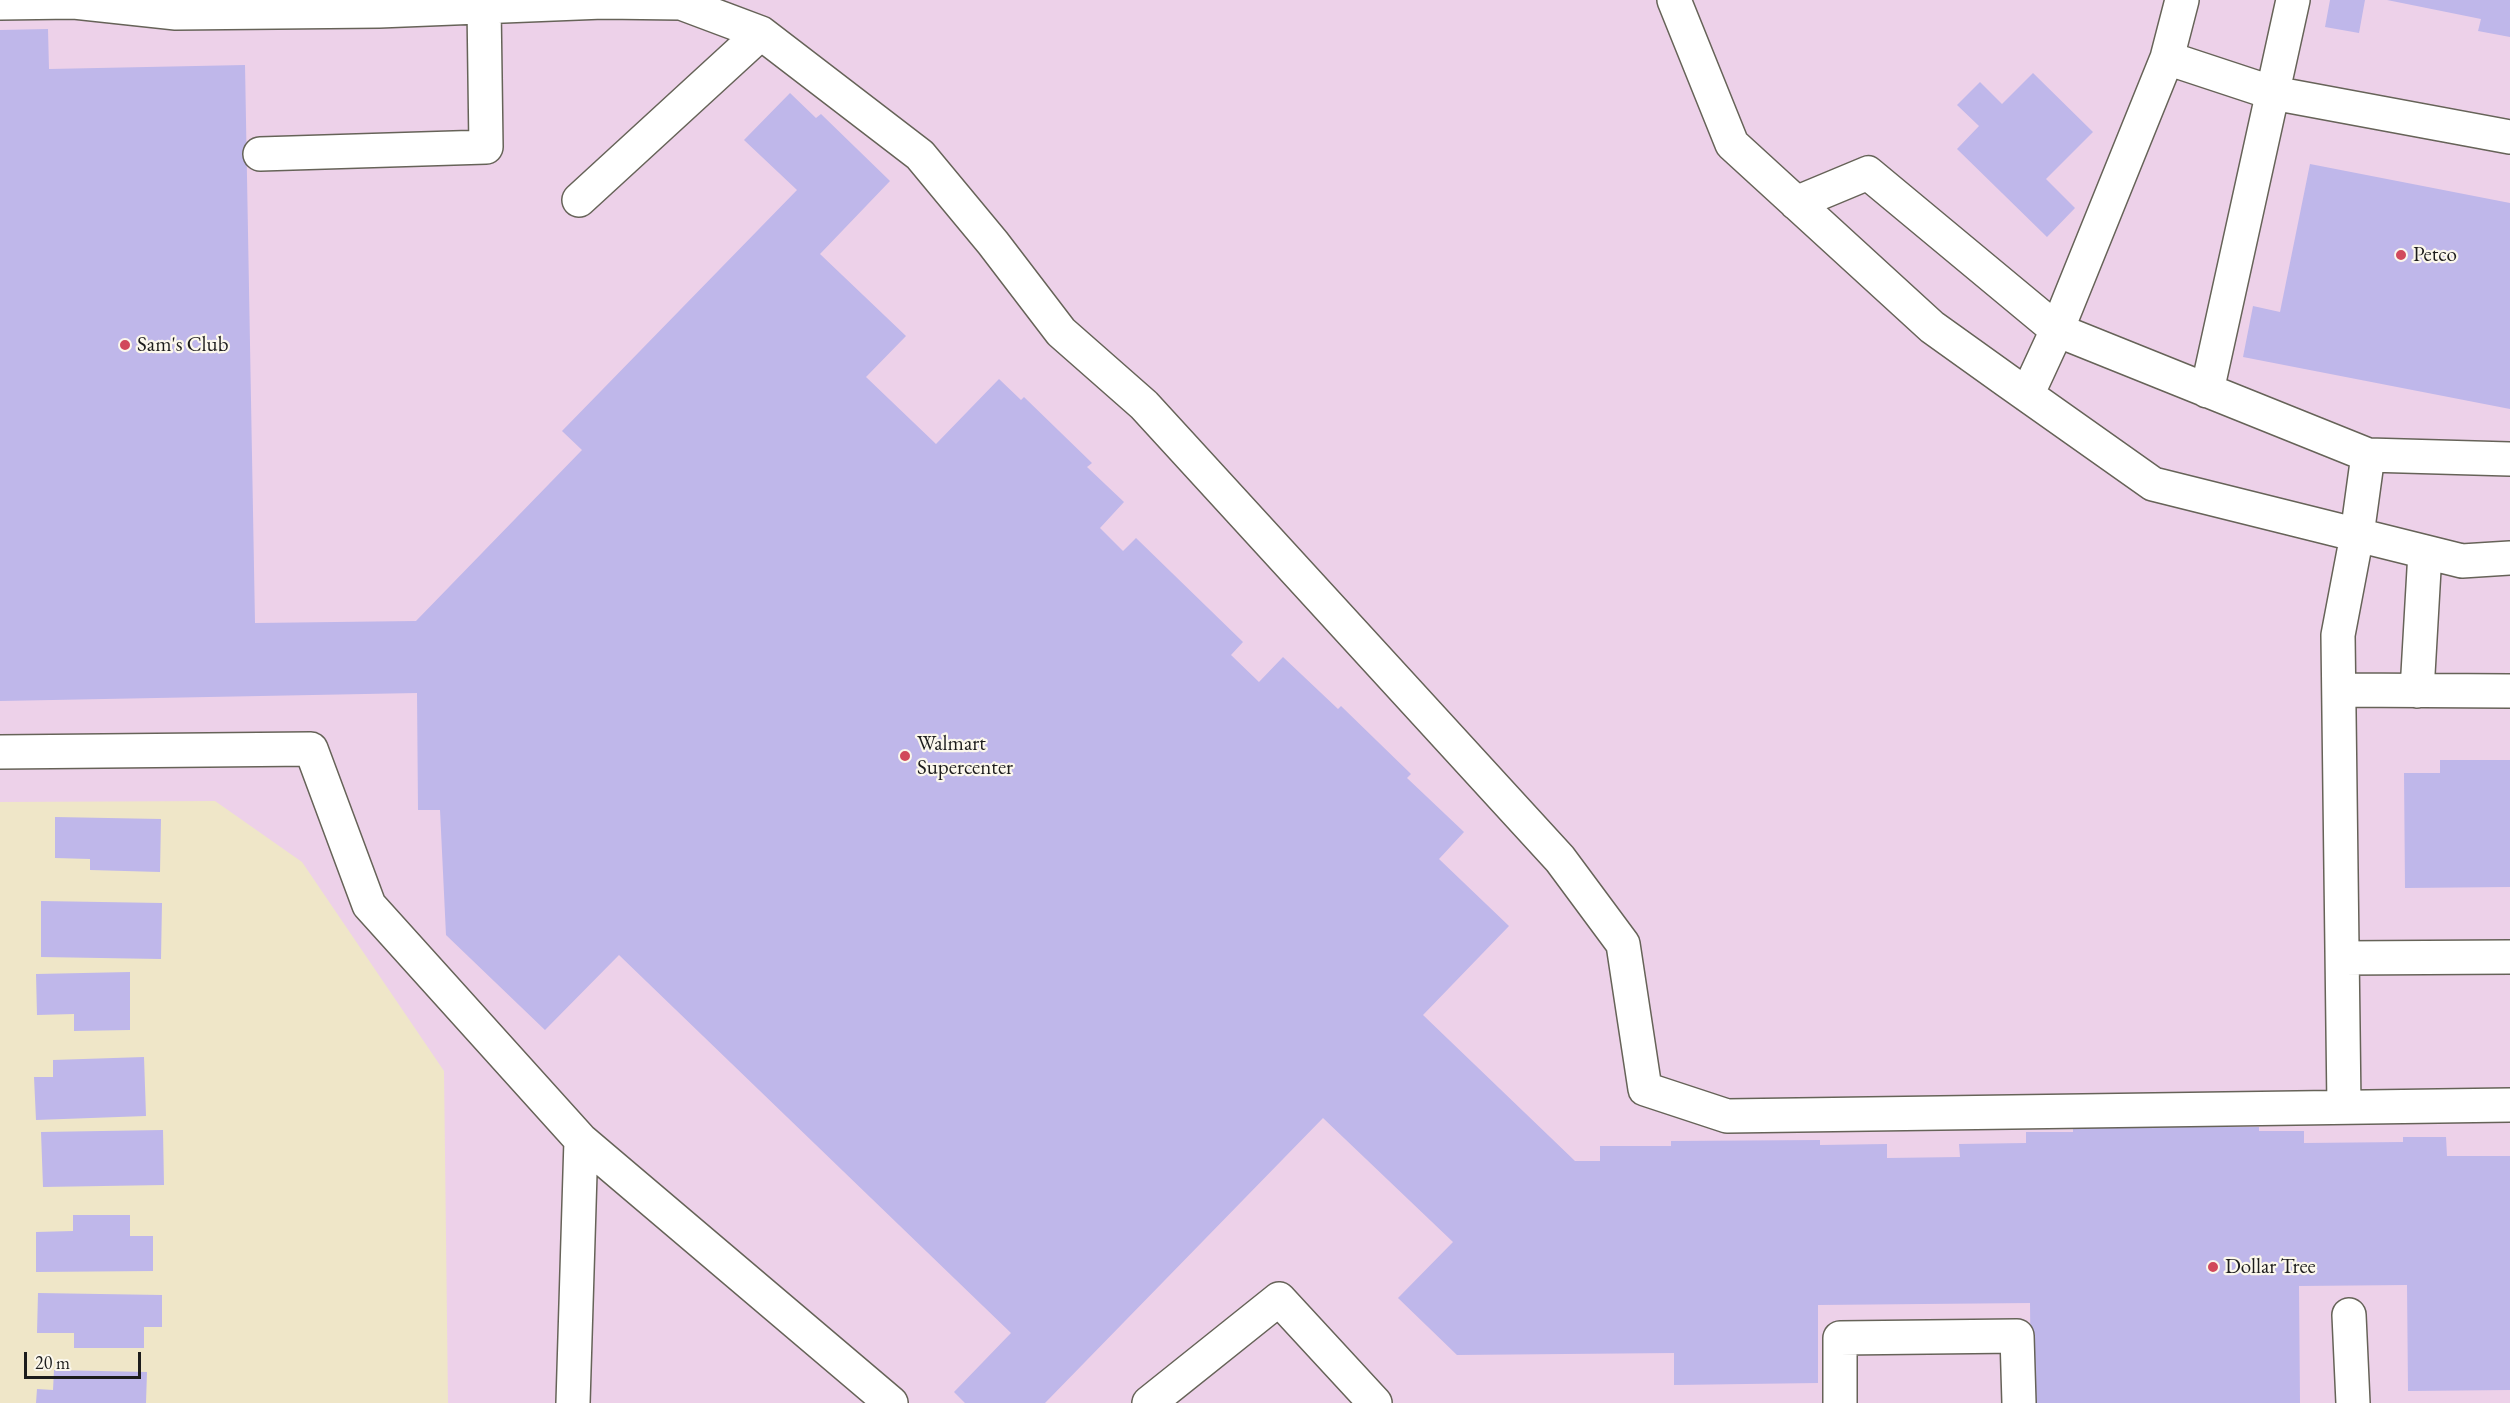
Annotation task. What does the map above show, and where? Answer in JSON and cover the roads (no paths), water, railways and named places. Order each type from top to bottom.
[{"type":"lane","points":[[1674,0],[1732,144],[1932,327],[2153,484],[2462,561],[2510,558]]},
{"type":"lane","points":[[2027,395],[2057,330],[2167,58],[2182,0]]},
{"type":"lane","points":[[2207,391],[2293,0]]},
{"type":"lane","points":[[0,3],[74,2],[176,13],[379,11],[603,2],[681,3],[761,33],[920,155],[993,243],[1060,332],[1144,405],[1560,858],[1623,944],[1645,1089],[1727,1116],[2510,1105]]},
{"type":"lane","points":[[260,154],[486,147],[484,6]]},
{"type":"lane","points":[[579,200],[761,33]]},
{"type":"lane","points":[[2167,58],[2273,93],[2510,137]]},
{"type":"lane","points":[[1796,203],[1868,174],[2057,330],[2368,455],[2510,459]]},
{"type":"lane","points":[[2344,1107],[2338,635],[2358,535],[2368,455]]},
{"type":"lane","points":[[2417,690],[2425,552]]},
{"type":"lane","points":[[2339,690],[2510,691]]},
{"type":"lane","points":[[0,752],[311,749],[369,905],[581,1140],[891,1403]]},
{"type":"lane","points":[[2343,958],[2510,957]]},
{"type":"lane","points":[[573,1403],[581,1140]]},
{"type":"lane","points":[[1149,1403],[1279,1299],[1376,1403]]},
{"type":"lane","points":[[2349,1315],[2353,1403]]},
{"type":"lane","points":[[1840,1403],[1840,1338],[2017,1336],[2019,1403]]},
{"type":"place","name":"Petco","points":[[2401,255]]},
{"type":"place","name":"Sam's Club","points":[[125,345]]},
{"type":"place","name":"Walmart Supercenter","points":[[905,756]]},
{"type":"place","name":"Dollar Tree","points":[[2213,1267]]}]
